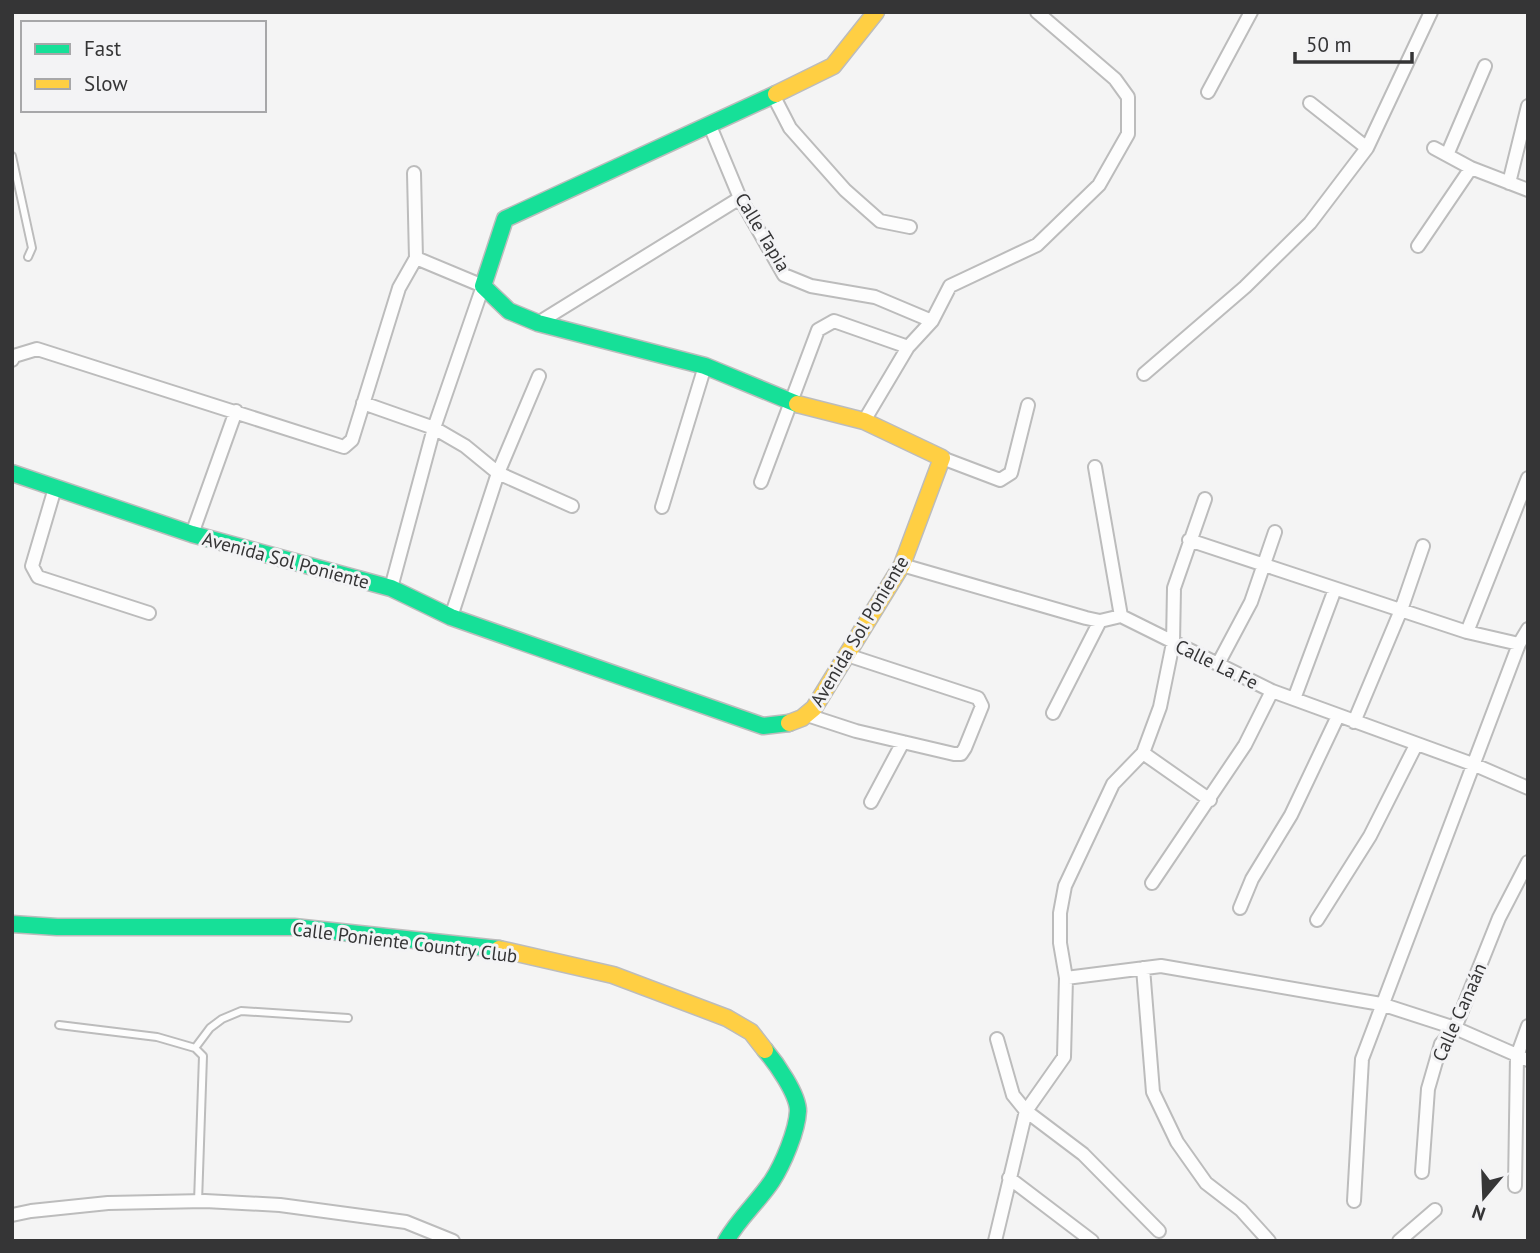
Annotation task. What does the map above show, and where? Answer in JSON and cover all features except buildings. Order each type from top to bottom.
[{"type":"street","points":[[391,588],[435,428],[505,219],[710,126],[833,66],[876,12]]},
{"type":"street","points":[[864,421],[908,347],[932,321],[950,286],[1037,245],[1099,185],[1128,134],[1128,97],[1115,79],[1050,18],[1037,12]]},
{"type":"street","points":[[1209,92],[1251,12]]},
{"type":"street","points":[[1144,374],[1245,287],[1310,223],[1367,148],[1431,12]]},
{"type":"street","points":[[1447,155],[1485,66]]},
{"type":"street","points":[[773,95],[790,128],[845,190],[880,221],[910,228]]},
{"type":"street","points":[[1310,103],[1367,148]]},
{"type":"street","points":[[1509,183],[1528,106]]},
{"type":"street","name":"Calle Tapia","points":[[710,126],[740,198],[784,275],[811,286],[875,297],[932,321]]},
{"type":"street","points":[[1434,148],[1471,167],[1528,190]]},
{"type":"street","points":[[1418,246],[1471,167]]},
{"type":"street","points":[[12,360],[14,356],[37,349],[344,447],[352,440],[399,288],[416,258],[414,173]]},
{"type":"street","points":[[538,323],[740,198]]},
{"type":"street","points":[[416,258],[483,286],[509,311],[538,323],[705,366],[792,403],[864,421],[943,458],[1000,480],[1011,473],[1028,405]]},
{"type":"street","points":[[761,482],[818,330],[834,321],[908,347]]},
{"type":"street","points":[[662,507],[705,366]]},
{"type":"street","points":[[451,617],[498,473],[539,376]]},
{"type":"street","points":[[363,403],[435,428],[465,446],[498,473],[572,506]]},
{"type":"street","points":[[192,534],[236,411]]},
{"type":"street","name":"Avenida Sol Poniente","points":[[12,473],[192,534],[391,588],[451,617],[763,726],[784,726],[802,720],[814,708],[902,565],[943,458]]},
{"type":"street","points":[[902,565],[1100,621],[1121,616],[1095,467]]},
{"type":"street","points":[[1466,632],[1528,478]]},
{"type":"street","points":[[55,488],[32,566],[38,577],[149,613]]},
{"type":"street","points":[[995,1241],[1026,1111],[1064,1057],[1066,978],[1060,943],[1060,913],[1065,886],[1113,784],[1143,753],[1160,707],[1173,643],[1174,588],[1205,499]]},
{"type":"street","points":[[1218,664],[1251,602],[1275,532]]},
{"type":"street","points":[[1189,540],[1466,632],[1519,643]]},
{"type":"street","points":[[1354,722],[1401,610],[1423,546]]},
{"type":"street","points":[[1294,699],[1335,589]]},
{"type":"street","name":"Calle La Fe","points":[[1121,616],[1272,691],[1475,765],[1528,788]]},
{"type":"street","points":[[1053,713],[1100,621]]},
{"type":"street","points":[[1354,1201],[1362,1059],[1519,643],[1528,629]]},
{"type":"street","points":[[807,715],[856,731],[961,754],[982,706],[978,698],[847,655]]},
{"type":"street","points":[[1152,883],[1245,745],[1272,691]]},
{"type":"street","points":[[1240,908],[1252,879],[1291,815],[1338,716]]},
{"type":"street","points":[[871,802],[903,742]]},
{"type":"street","points":[[1317,920],[1370,836],[1416,744]]},
{"type":"street","points":[[1143,753],[1210,800]]},
{"type":"street","name":"Calle Canaán","points":[[1422,1172],[1428,1088],[1441,1044],[1455,1028],[1499,918],[1528,862]]},
{"type":"street","name":"Calle Poniente Country Club","points":[[12,924],[57,927],[294,928],[493,948],[613,975],[727,1018],[751,1032],[775,1062],[798,1109],[789,1146],[772,1181],[736,1223],[726,1241]]},
{"type":"street","points":[[1066,978],[1161,966],[1381,1004],[1455,1028],[1523,1058]]},
{"type":"street","points":[[1143,968],[1153,1091],[1177,1142],[1206,1183],[1241,1210],[1269,1241]]},
{"type":"street","points":[[1515,1186],[1523,1058],[1528,1026]]},
{"type":"street","points":[[997,1039],[1013,1095],[1026,1111],[1083,1154],[1159,1231]]},
{"type":"street","points":[[1009,1178],[1092,1241]]},
{"type":"street","points":[[12,1215],[108,1203],[280,1205],[406,1222],[453,1241]]},
{"type":"street","points":[[1399,1241],[1435,1210]]},
{"type":"lane","points":[[12,156],[32,248],[28,257]]},
{"type":"lane","points":[[195,1048],[210,1028],[222,1018],[241,1012],[348,1018]]},
{"type":"lane","points":[[59,1025],[156,1037],[195,1048],[203,1056],[198,1202]]},
{"type":"traffic: fast","points":[[776,94],[505,219],[483,286],[509,311],[538,323],[705,366],[797,404]]},
{"type":"traffic: fast","points":[[12,473],[192,534],[391,588],[451,617],[763,726],[789,723]]},
{"type":"traffic: fast","points":[[12,924],[57,927],[294,927],[499,949]]},
{"type":"traffic: fast","points":[[726,1241],[776,1174],[789,1147],[797,1119],[794,1096],[765,1050]]},
{"type":"traffic: slow","points":[[776,94],[833,66],[876,12]]},
{"type":"traffic: slow","points":[[789,723],[802,718],[814,708],[902,565],[942,458],[864,421],[797,404]]},
{"type":"traffic: slow","points":[[499,949],[613,975],[727,1018],[751,1032],[765,1050]]}]
